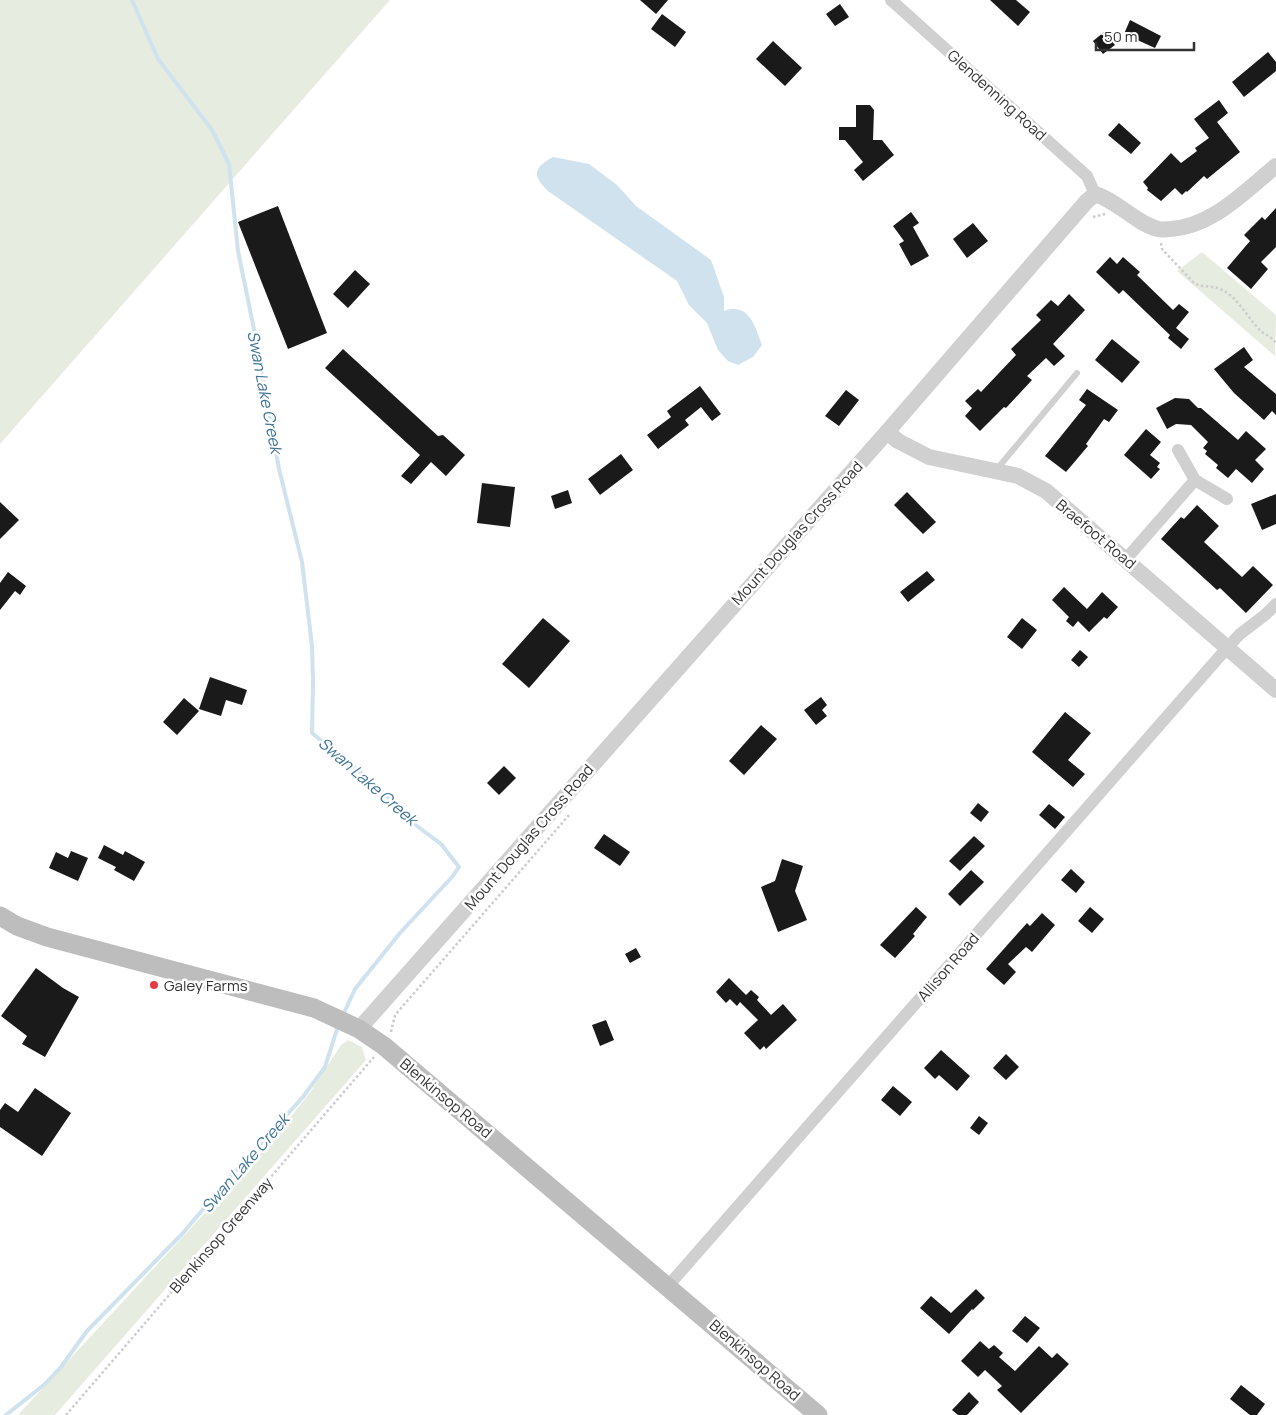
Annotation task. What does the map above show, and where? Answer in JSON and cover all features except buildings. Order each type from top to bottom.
[{"type":"main road","name":"Blenkinsop Road","points":[[0,916],[18,926],[48,938],[314,1008],[359,1029],[384,1046],[818,1415]]},
{"type":"street","name":"Glendenning Road","points":[[891,0],[1087,176],[1095,194]]},
{"type":"street","points":[[1095,194],[1104,197],[1134,218],[1159,230],[1178,229],[1198,224],[1224,208],[1276,166]]},
{"type":"street","name":"Mount Douglas Cross Road","points":[[359,1029],[1095,194]]},
{"type":"street","name":"Braefoot Road","points":[[887,432],[898,441],[929,457],[1018,476],[1046,491],[1276,690]]},
{"type":"street","points":[[1178,450],[1195,480],[1228,499]]},
{"type":"street","points":[[1126,559],[1195,480]]},
{"type":"street","name":"Allison Road","points":[[668,1286],[1227,648],[1240,634],[1276,604]]},
{"type":"lane","points":[[994,472],[1077,373]]},
{"type":"path","points":[[1159,230],[1162,248],[1194,283],[1227,292],[1261,331],[1276,343]]},
{"type":"path","name":"Blenkinsop Greenway","points":[[66,1415],[375,1056]]},
{"type":"shaded area","points":[[0,0],[390,0],[0,444]]},
{"type":"shaded area","points":[[1202,252],[1276,315],[1275,356],[1177,271]]},
{"type":"shaded area","points":[[348,1040],[362,1047],[366,1060],[55,1415],[18,1415],[290,1118],[311,1091],[341,1045]]},
{"type":"water","points":[[553,157],[589,164],[617,185],[636,206],[711,260],[724,297],[724,311],[732,309],[741,310],[750,317],[756,328],[762,345],[753,357],[738,365],[728,361],[718,350],[707,323],[689,305],[677,281],[543,186],[537,177],[538,169]]},
{"type":"waterway","name":"Swan Lake Creek","points":[[132,0],[158,59],[212,130],[229,164],[238,251],[258,349],[279,469],[302,562],[312,646],[312,733],[372,782],[417,826],[441,844],[459,867],[400,933],[355,989],[343,1015]]},
{"type":"waterway","name":"Swan Lake Creek","points":[[6,1415],[45,1384],[61,1367],[87,1331],[183,1233],[225,1183],[303,1097],[325,1067],[338,1026]]},
{"type":"place","name":"Galey Farms","points":[[154,985]]}]
